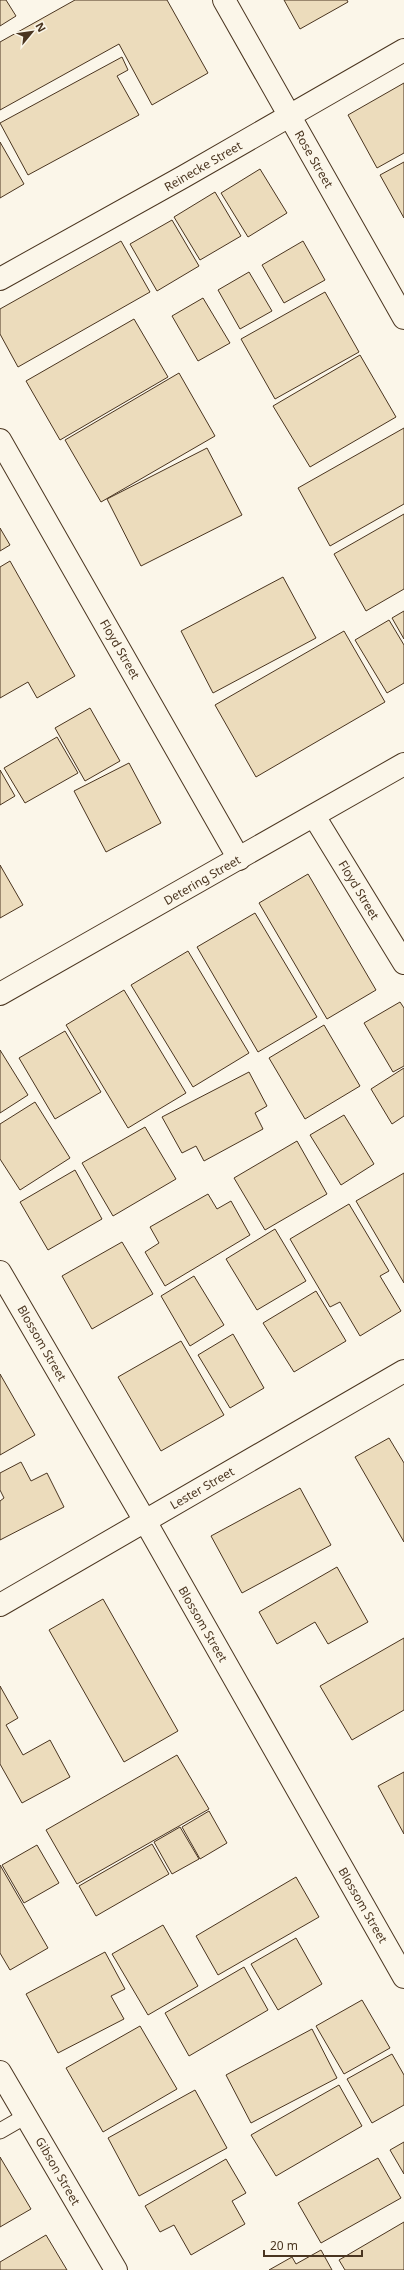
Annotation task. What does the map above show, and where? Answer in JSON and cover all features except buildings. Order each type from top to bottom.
[{"type":"street","name":"Rose Street","points":[[224,0],[404,318]]},
{"type":"street","name":"Reinecke Street","points":[[0,278],[404,50]]},
{"type":"street","name":"Floyd Street","points":[[0,440],[239,859]]},
{"type":"street","name":"Detering Street","points":[[0,994],[404,764]]},
{"type":"street","name":"Floyd Street","points":[[314,816],[404,963]]},
{"type":"street","name":"Blossom Street","points":[[1,1277],[145,1521],[404,1977]]},
{"type":"street","name":"Lester Street","points":[[0,1605],[404,1371]]},
{"type":"street","name":"Gibson Street","points":[[0,2072],[116,2270]]},
{"type":"lane","points":[[0,2131],[26,2116]]}]
